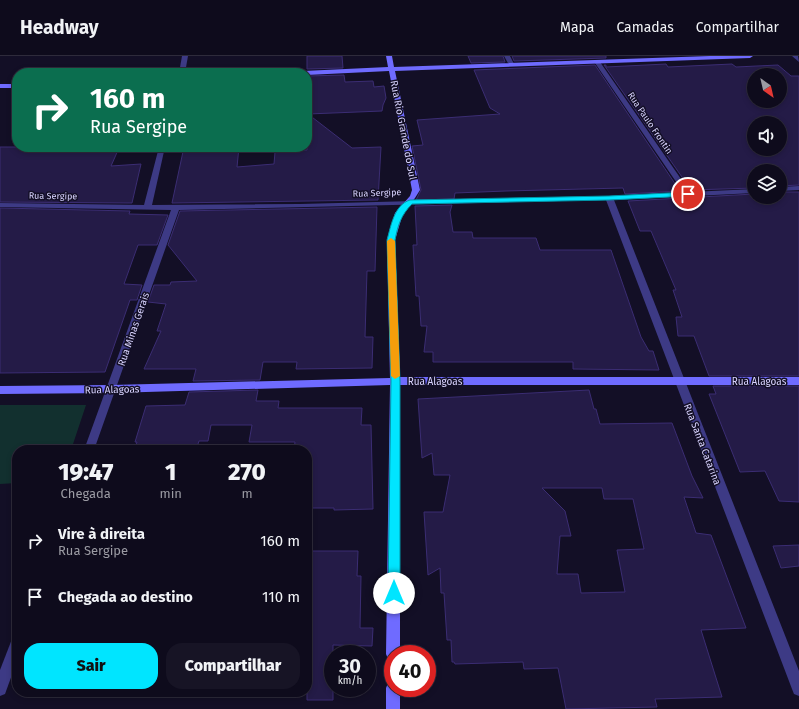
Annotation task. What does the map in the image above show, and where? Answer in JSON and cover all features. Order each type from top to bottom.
[{"type":"street","points":[[183,68],[186,56]]},
{"type":"street","name":"Rua Rio Grande do Sul","points":[[390,56],[416,190],[410,202],[400,212],[396,219],[391,240],[395,381],[393,645]]},
{"type":"street","points":[[507,56],[511,64]]},
{"type":"street","points":[[563,62],[585,56]]},
{"type":"street","points":[[312,72],[563,62],[637,56]]},
{"type":"street","points":[[598,59],[750,56]]},
{"type":"street","points":[[795,56],[799,60]]},
{"type":"street","name":"Rua Paulo Frontin","points":[[598,59],[688,194]]},
{"type":"street","points":[[0,86],[12,86]]},
{"type":"street","points":[[147,208],[161,152]]},
{"type":"street","points":[[787,189],[799,188]]},
{"type":"street","name":"Rua Sergipe","points":[[0,205],[147,208],[300,206],[609,198],[747,191]]},
{"type":"street","name":"Rua Santa Catarina","points":[[609,198],[799,689]]},
{"type":"street","name":"Rua Minas Gerais","points":[[91,445],[176,208]]},
{"type":"street","name":"Rua Alagoas","points":[[0,390],[112,389],[395,381],[799,381]]},
{"type":"street","points":[[0,688],[12,656]]},
{"type":"street","points":[[393,697],[393,709]]},
{"type":"green space","points":[[0,405],[86,405],[73,445],[12,445],[12,483],[0,484]]},
{"type":"building","points":[[307,56],[342,56],[343,68],[307,68]]},
{"type":"building","points":[[468,56],[503,56],[505,62],[471,63]]},
{"type":"building","points":[[512,56],[606,56],[606,58],[514,61]]},
{"type":"building","points":[[666,64],[668,67],[732,64],[736,67],[778,65],[782,68],[747,68],[747,108],[787,108],[787,73],[791,76],[799,76],[799,185],[787,186],[787,164],[747,164],[747,188],[691,190],[604,65],[606,65],[606,67]]},
{"type":"building","points":[[595,65],[680,191],[625,194],[623,188],[506,191],[455,193],[454,199],[416,200],[421,190],[412,146],[423,145],[417,120],[500,114],[490,108],[474,70]]},
{"type":"building","points":[[344,75],[345,82],[373,81],[374,87],[384,86],[386,98],[382,111],[312,114],[312,76]]},
{"type":"building","points":[[312,117],[352,148],[381,147],[378,200],[172,203],[183,152],[238,152],[237,167],[274,164],[275,152],[312,152]]},
{"type":"building","points":[[0,147],[12,147],[12,152],[117,152],[111,166],[141,164],[132,203],[0,202]]},
{"type":"building","points":[[787,192],[799,192],[799,376],[709,376],[694,336],[678,336],[676,317],[682,317],[673,290],[676,290],[651,231],[640,231],[628,201],[747,194],[747,204],[787,204]]},
{"type":"building","points":[[452,205],[450,212],[453,232],[472,232],[473,238],[536,238],[540,250],[611,250],[641,337],[649,351],[653,351],[659,370],[573,369],[573,362],[433,362],[433,352],[424,352],[427,326],[421,326],[419,296],[416,296],[413,245],[417,245],[415,206]]},
{"type":"building","points":[[377,207],[375,271],[367,271],[365,337],[373,337],[372,368],[296,369],[297,362],[263,362],[260,380],[193,381],[196,369],[144,369],[161,331],[157,331],[166,304],[148,302],[154,285],[170,285],[171,282],[197,281],[168,245],[180,211]]},
{"type":"building","points":[[0,208],[130,211],[129,214],[168,215],[157,245],[138,245],[124,284],[142,285],[137,300],[130,300],[105,372],[0,373]]},
{"type":"building","points":[[713,386],[799,386],[799,502],[779,501],[765,471],[740,472],[709,394],[716,394]]},
{"type":"building","points":[[258,390],[256,401],[279,401],[278,408],[362,408],[361,425],[371,425],[373,509],[334,510],[334,508],[312,508],[312,445],[295,445],[295,442],[249,442],[252,425],[211,425],[208,441],[199,441],[198,445],[136,445],[137,442],[135,442],[146,406],[185,405],[189,392]]},
{"type":"building","points":[[589,390],[600,424],[672,423],[692,476],[703,498],[684,497],[696,533],[711,535],[746,628],[701,630],[722,697],[655,699],[657,707],[566,709],[558,668],[524,669],[523,662],[455,664],[452,662],[451,640],[447,640],[444,593],[441,593],[440,568],[428,575],[424,512],[443,512],[450,475],[434,475],[432,453],[422,458],[418,399]],"holes":[[[542,488],[602,488],[604,499],[633,499],[644,549],[617,550],[625,592],[581,593],[578,574],[557,574],[560,536],[571,536],[565,511]]]},
{"type":"building","points":[[799,545],[799,566],[781,568],[773,546]]},
{"type":"building","points":[[312,551],[358,551],[357,576],[361,576],[360,628],[373,628],[372,645],[324,645],[324,697],[333,697],[333,700],[307,700],[307,697],[312,697]]},
{"type":"slow traffic","points":[[391,241],[395,376]]},
{"type":"route","points":[[394,593],[395,381],[391,240],[396,219],[400,212],[410,202],[609,198],[688,194]]}]
